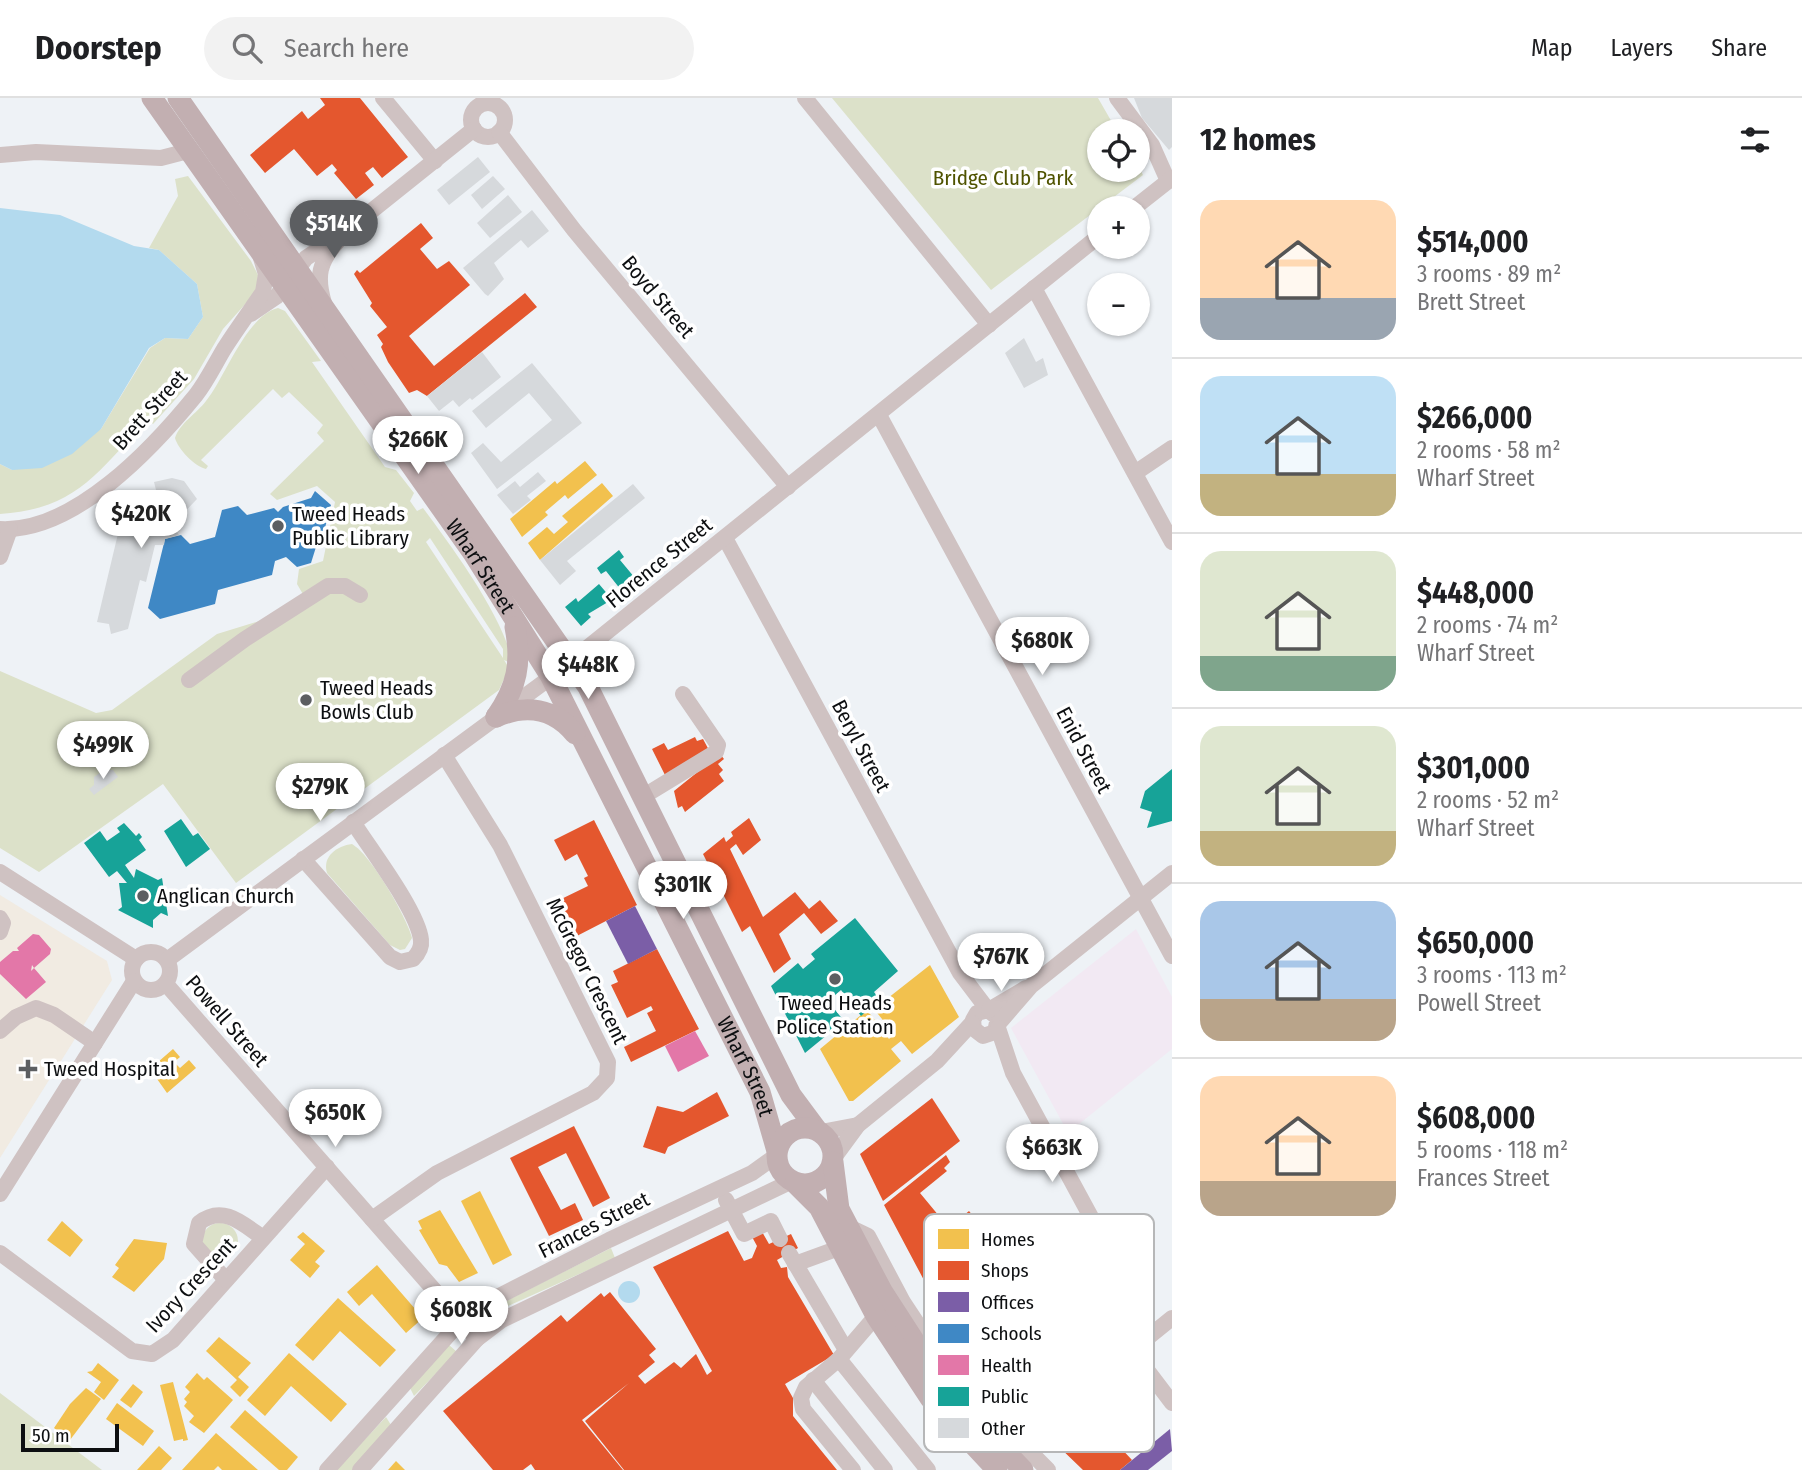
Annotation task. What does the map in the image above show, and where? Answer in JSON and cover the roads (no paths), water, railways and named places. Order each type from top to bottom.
[{"type":"main road","name":"Wharf Street","points":[[152,98],[472,554],[551,677],[760,1092],[777,1153]]},
{"type":"main road","name":"Wharf Street","points":[[178,98],[571,661],[604,715],[791,1095],[819,1131]]},
{"type":"main road","points":[[496,717],[517,678],[519,652],[513,618]]},
{"type":"main road","points":[[496,717],[520,709],[546,712],[559,718],[585,746]]},
{"type":"main road","points":[[924,1357],[881,1291],[845,1225],[835,1190],[831,1144],[819,1131],[800,1128],[792,1130],[780,1143],[777,1153],[780,1170],[819,1207],[877,1316],[924,1389]]},
{"type":"main road","points":[[794,1182],[814,1183],[829,1171],[833,1160]]},
{"type":"main road","points":[[980,1452],[997,1470]]},
{"type":"main road","points":[[1006,1452],[1023,1470]]},
{"type":"street","points":[[383,98],[435,161]]},
{"type":"street","points":[[805,98],[989,325]]},
{"type":"street","points":[[1117,98],[1152,145],[1170,179],[1149,196]]},
{"type":"street","points":[[475,102],[506,103],[504,123],[499,132],[489,137],[474,130],[471,117],[475,102]]},
{"type":"street","name":"Brett Street","points":[[249,315],[270,303],[297,268],[320,247],[349,229],[474,130]]},
{"type":"street","name":"Boyd Street","points":[[499,132],[579,236],[788,487]]},
{"type":"street","points":[[0,155],[36,152],[161,158],[188,151]]},
{"type":"street","name":"Brett Street","points":[[327,312],[319,287],[320,265],[349,229]]},
{"type":"street","name":"Florence Street","points":[[167,960],[551,677],[1087,246]]},
{"type":"street","name":"Brett Street","points":[[0,557],[5,529],[63,515],[96,497],[195,396],[249,315],[265,284],[258,249]]},
{"type":"street","points":[[1034,288],[1172,542]]},
{"type":"street","name":"Enid Street","points":[[879,415],[1172,956]]},
{"type":"street","points":[[1135,473],[1172,448]]},
{"type":"street","name":"Beryl Street","points":[[725,538],[1089,1214]]},
{"type":"street","points":[[189,680],[245,639],[328,586],[345,586],[360,595]]},
{"type":"street","points":[[645,796],[716,752],[718,745],[709,728],[683,694]]},
{"type":"street","name":"McGregor Crescent","points":[[372,1219],[418,1185],[593,1093],[607,1078],[608,1062],[514,872],[444,755]]},
{"type":"street","points":[[303,859],[390,957],[400,962],[413,959],[421,946],[420,933],[403,900],[353,822]]},
{"type":"street","points":[[0,872],[136,959]]},
{"type":"street","points":[[833,1160],[858,1125],[1172,873]]},
{"type":"street","points":[[0,918],[4,923],[0,932]]},
{"type":"street","points":[[0,1194],[134,981],[132,969],[136,959],[152,951],[167,960],[171,972],[166,984],[149,990],[134,981]]},
{"type":"street","name":"Powell Street","points":[[166,984],[477,1339]]},
{"type":"street","points":[[0,1031],[16,1017],[36,1007],[54,1015],[95,1043]]},
{"type":"street","points":[[819,1131],[858,1125]]},
{"type":"street","name":"Frances Street","points":[[327,1470],[460,1320],[481,1304],[752,1174],[777,1153]]},
{"type":"street","name":"Ivory Crescent","points":[[0,1253],[132,1351],[143,1355],[152,1354],[168,1345],[327,1167]]},
{"type":"street","name":"Frances Street","points":[[360,1470],[477,1339],[516,1311],[794,1182]]},
{"type":"street","points":[[719,1188],[744,1234],[771,1221],[842,1355],[928,1470]]},
{"type":"street","points":[[226,1280],[194,1244],[199,1223],[214,1214],[228,1215],[263,1238]]},
{"type":"street","points":[[845,1225],[868,1236],[903,1302],[924,1334]]},
{"type":"street","points":[[788,1252],[839,1248]]},
{"type":"street","points":[[853,1470],[803,1409],[803,1391],[842,1355],[877,1316]]},
{"type":"street","points":[[1154,1333],[1168,1322]]},
{"type":"street","name":"Beryl Street","points":[[1154,1379],[1172,1403]]},
{"type":"street","points":[[813,1380],[885,1470]]},
{"type":"street","points":[[1032,1452],[1048,1470]]},
{"type":"water","points":[[0,208],[60,215],[134,246],[159,250],[197,284],[203,317],[188,339],[165,338],[149,348],[101,429],[72,454],[42,468],[12,470],[0,464]]},
{"type":"water","points":[[629,1281],[637,1284],[640,1292],[637,1300],[629,1303],[621,1300],[618,1292],[621,1284]]},
{"type":"place","name":"Tweed Heads Public Library","points":[[278,526]]},
{"type":"place","name":"Tweed Heads Bowls Club","points":[[306,700]]},
{"type":"place","name":"Anglican Church","points":[[143,896]]},
{"type":"place","name":"Tweed Heads Police Station","points":[[835,979]]},
{"type":"place","name":"Tweed Hospital","points":[[28,1069]]},
{"type":"park label","name":"Bridge Club Park","points":[[1003,178]]}]
